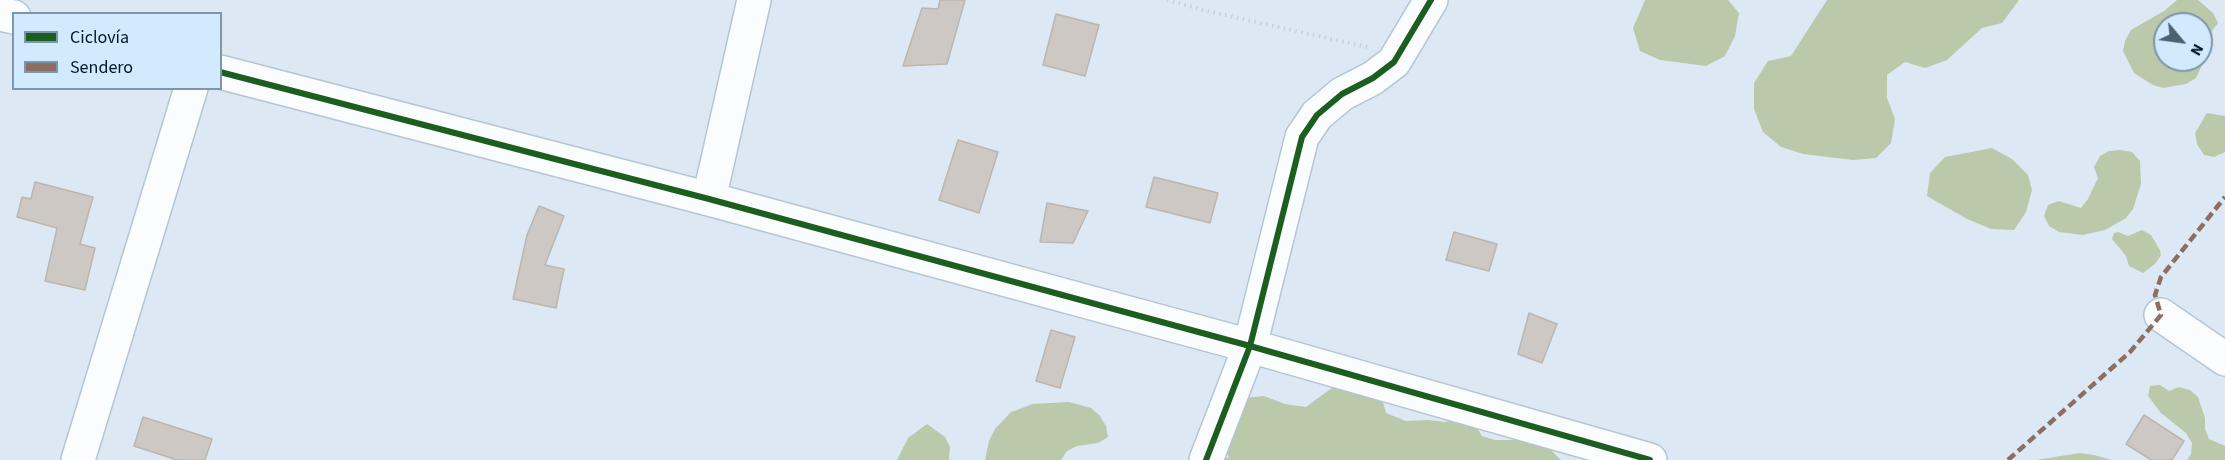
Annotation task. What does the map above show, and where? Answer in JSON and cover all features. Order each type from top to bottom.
[{"type":"street","points":[[709,199],[754,0]]},
{"type":"street","points":[[1206,460],[1250,346],[1302,137],[1317,115],[1342,94],[1373,78],[1394,62],[1431,0]]},
{"type":"street","points":[[222,73],[709,199],[1250,346],[1650,460]]},
{"type":"street","points":[[78,460],[190,90]]},
{"type":"street","points":[[2161,315],[2225,359]]},
{"type":"path","points":[[1167,0],[1400,54]]},
{"type":"green space","points":[[1645,0],[1728,0],[1739,13],[1735,36],[1725,56],[1706,66],[1660,60],[1640,51],[1633,28]]},
{"type":"green space","points":[[1827,0],[2019,0],[2002,23],[1982,28],[1947,60],[1925,68],[1905,62],[1887,75],[1887,98],[1895,119],[1891,143],[1876,158],[1853,160],[1803,154],[1781,147],[1763,132],[1754,109],[1754,83],[1768,61],[1791,56]]},
{"type":"green space","points":[[2177,0],[2198,0],[2212,12],[2162,12]]},
{"type":"green space","points":[[2213,13],[2218,23],[2213,30]]},
{"type":"green space","points":[[2153,17],[2153,72],[2199,72],[2196,78],[2186,84],[2163,88],[2153,85],[2134,73],[2123,51],[2131,30]]},
{"type":"green space","points":[[2207,113],[2225,116],[2225,152],[2214,157],[2204,155],[2197,144],[2195,133]]},
{"type":"green space","points":[[1992,148],[2012,159],[2028,175],[2032,190],[2026,212],[2014,230],[1991,229],[1967,219],[1927,196],[1930,173],[1945,157]]},
{"type":"green space","points":[[2109,151],[2132,152],[2140,161],[2141,184],[2133,209],[2126,218],[2105,230],[2083,235],[2059,232],[2049,226],[2044,216],[2048,205],[2059,201],[2081,208],[2098,178],[2094,167],[2100,156]]},
{"type":"green space","points":[[2142,230],[2151,235],[2161,255],[2155,264],[2143,273],[2129,266],[2126,256],[2112,239],[2114,233],[2118,232],[2128,236]]},
{"type":"green space","points":[[1340,382],[1380,391],[1386,413],[1406,421],[1444,422],[1470,417],[1482,436],[1495,440],[1519,440],[1549,448],[1561,460],[1223,460],[1229,457],[1220,440],[1243,398],[1264,396],[1285,404],[1306,407]]},
{"type":"green space","points":[[2160,385],[2169,391],[2179,387],[2190,390],[2198,397],[2209,439],[2225,446],[2225,460],[2187,460],[2191,454],[2192,443],[2186,433],[2161,413],[2148,396],[2150,386]]},
{"type":"green space","points":[[1069,402],[1091,408],[1100,416],[1106,426],[1108,437],[1098,443],[1077,446],[1067,451],[1061,460],[985,460],[989,441],[995,429],[1011,412],[1033,404]]},
{"type":"green space","points":[[927,424],[945,437],[950,447],[949,460],[897,460],[908,438]]},
{"type":"green space","points":[[2080,453],[2112,460],[2036,460]]},
{"type":"building","points":[[940,0],[965,0],[947,64],[903,66],[922,8],[938,9]]},
{"type":"building","points":[[1056,14],[1099,25],[1085,76],[1043,65]]},
{"type":"building","points":[[958,140],[998,152],[979,213],[939,200]]},
{"type":"building","points":[[1154,177],[1218,193],[1210,223],[1146,207]]},
{"type":"building","points":[[35,182],[93,197],[80,244],[95,248],[85,290],[45,281],[57,228],[17,217],[22,197],[31,199]]},
{"type":"building","points":[[1047,203],[1088,211],[1073,243],[1040,242]]},
{"type":"building","points":[[539,206],[564,216],[545,265],[564,269],[556,308],[513,299],[527,235]]},
{"type":"building","points":[[1454,232],[1497,244],[1489,271],[1446,260]]},
{"type":"building","points":[[1529,313],[1557,324],[1542,363],[1518,354]]},
{"type":"building","points":[[1051,330],[1075,337],[1060,388],[1036,381]]},
{"type":"building","points":[[2144,415],[2184,441],[2172,460],[2151,460],[2126,444]]},
{"type":"building","points":[[143,417],[212,439],[205,460],[177,460],[134,446]]},
{"type":"marked path","points":[[2008,460],[2130,352],[2161,315],[2155,295],[2161,277],[2225,197]]},
{"type":"cycle path","points":[[1206,460],[1250,346],[1302,137],[1317,115],[1342,94],[1373,78],[1394,62],[1431,0]]},
{"type":"cycle path","points":[[222,73],[709,199],[1250,346],[1650,460]]}]
